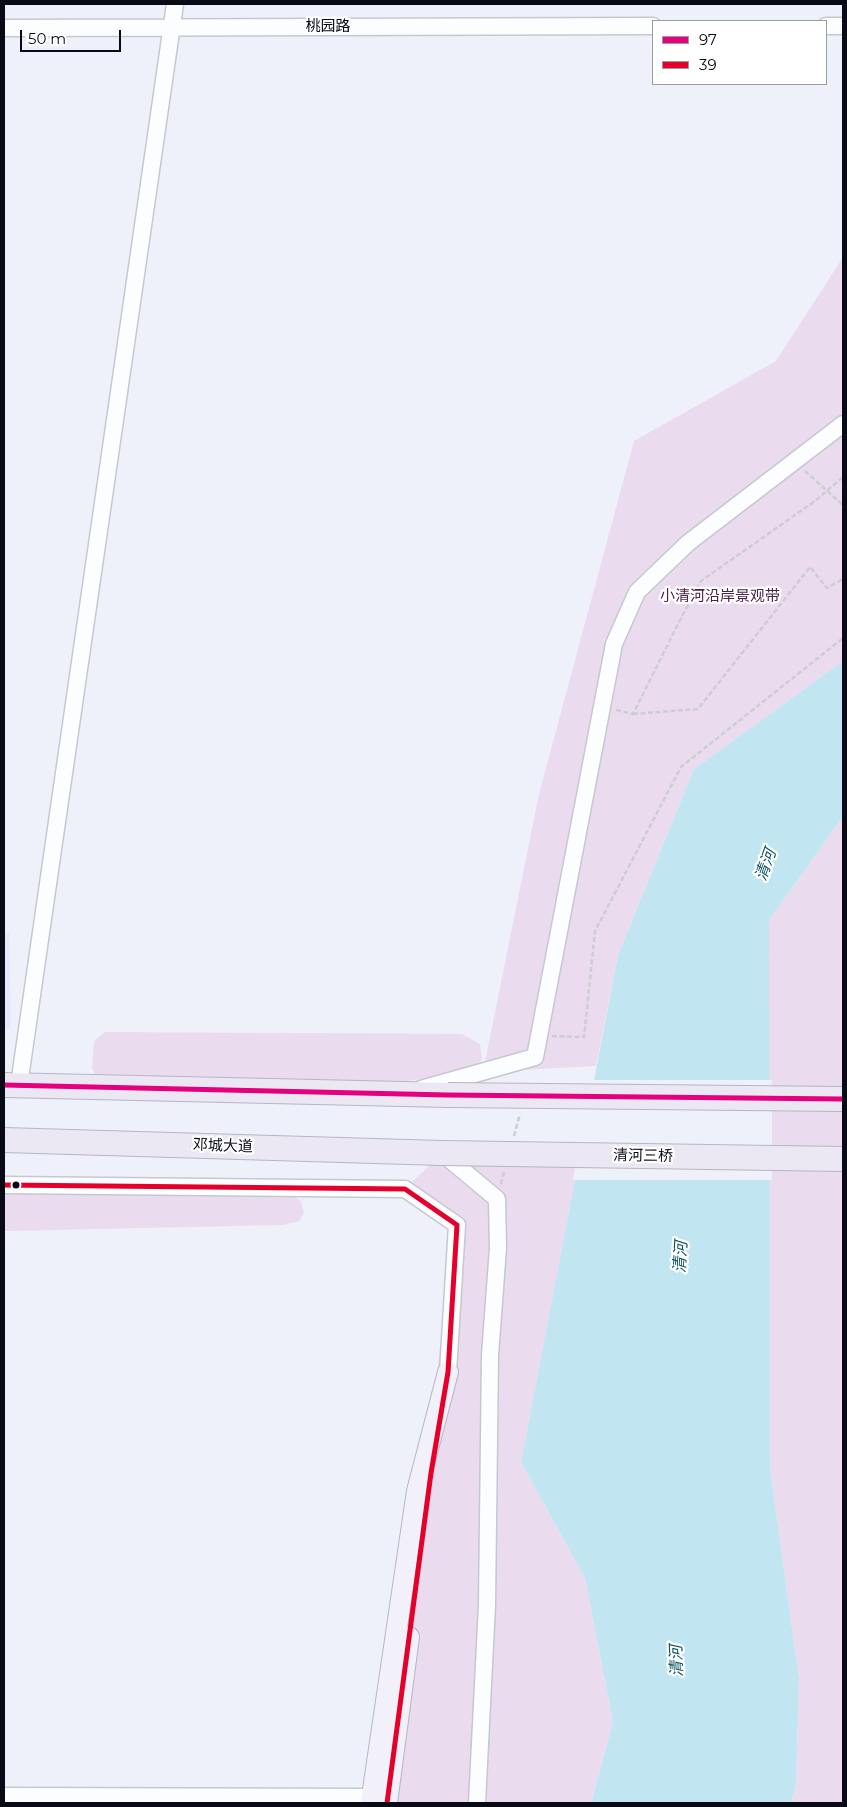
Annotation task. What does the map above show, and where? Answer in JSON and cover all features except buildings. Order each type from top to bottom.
[{"type":"highway","points":[[11,1085],[448,1095],[843,1099]]},
{"type":"highway","name":"邓城大道","points":[[4,1140],[442,1153]]},
{"type":"highway","name":"清河三桥","points":[[442,1153],[843,1159]]},
{"type":"main road","points":[[380,1800],[448,1372]]},
{"type":"street","points":[[11,1085],[175,4]]},
{"type":"street","name":"桃园路","points":[[4,28],[652,26]]},
{"type":"street","points":[[827,26],[843,26]]},
{"type":"street","points":[[402,1094],[535,1058],[614,644],[637,592],[688,543],[843,424]]},
{"type":"street","points":[[442,1153],[496,1200],[498,1248],[490,1355],[486,1606],[477,1803]]},
{"type":"street","points":[[4,1185],[405,1189],[457,1226],[448,1372]]},
{"type":"street","points":[[4,1796],[380,1800]]},
{"type":"path","points":[[794,461],[843,505]]},
{"type":"path","points":[[633,714],[701,581],[815,501],[843,477]]},
{"type":"path","points":[[602,707],[633,714],[698,709],[810,567],[827,588],[843,579]]},
{"type":"path","points":[[539,1036],[584,1037],[595,931],[681,768],[843,638]]},
{"type":"path","points":[[512,1143],[520,1114]]},
{"type":"path","points":[[496,1200],[504,1171]]},
{"type":"shaded area","points":[[4,933],[9,933],[11,1029],[4,1029]]},
{"type":"green space","name":"小清河沿岸景观带","points":[[843,257],[843,661],[694,769],[618,955],[596,1066],[483,1072],[539,794],[634,441],[776,361]]},
{"type":"green space","points":[[843,816],[843,1803],[791,1803],[796,1784],[799,1678],[770,1469],[767,1229],[769,920]]},
{"type":"green space","points":[[105,1032],[462,1034],[480,1044],[482,1058],[478,1067],[451,1075],[385,1084],[98,1078],[92,1069],[94,1041]]},
{"type":"green space","points":[[442,1153],[580,1155],[521,1462],[585,1578],[613,1722],[591,1803],[378,1803],[457,1226],[405,1189]]},
{"type":"green space","points":[[4,1191],[289,1194],[301,1201],[304,1213],[299,1221],[284,1225],[4,1231]]},
{"type":"water","name":"清河","points":[[843,661],[843,816],[769,920],[770,1469],[799,1678],[796,1784],[791,1803],[591,1803],[613,1722],[585,1578],[521,1462],[618,955],[694,769]]},
{"type":"pier","points":[[591,1080],[772,1080],[772,1180],[573,1180]]},
{"type":"transit line","name":"97","points":[[4,1085],[448,1095],[843,1099]]},
{"type":"transit line","name":"39","points":[[4,1185],[405,1189],[457,1225],[448,1372],[431,1473],[387,1803]]}]
